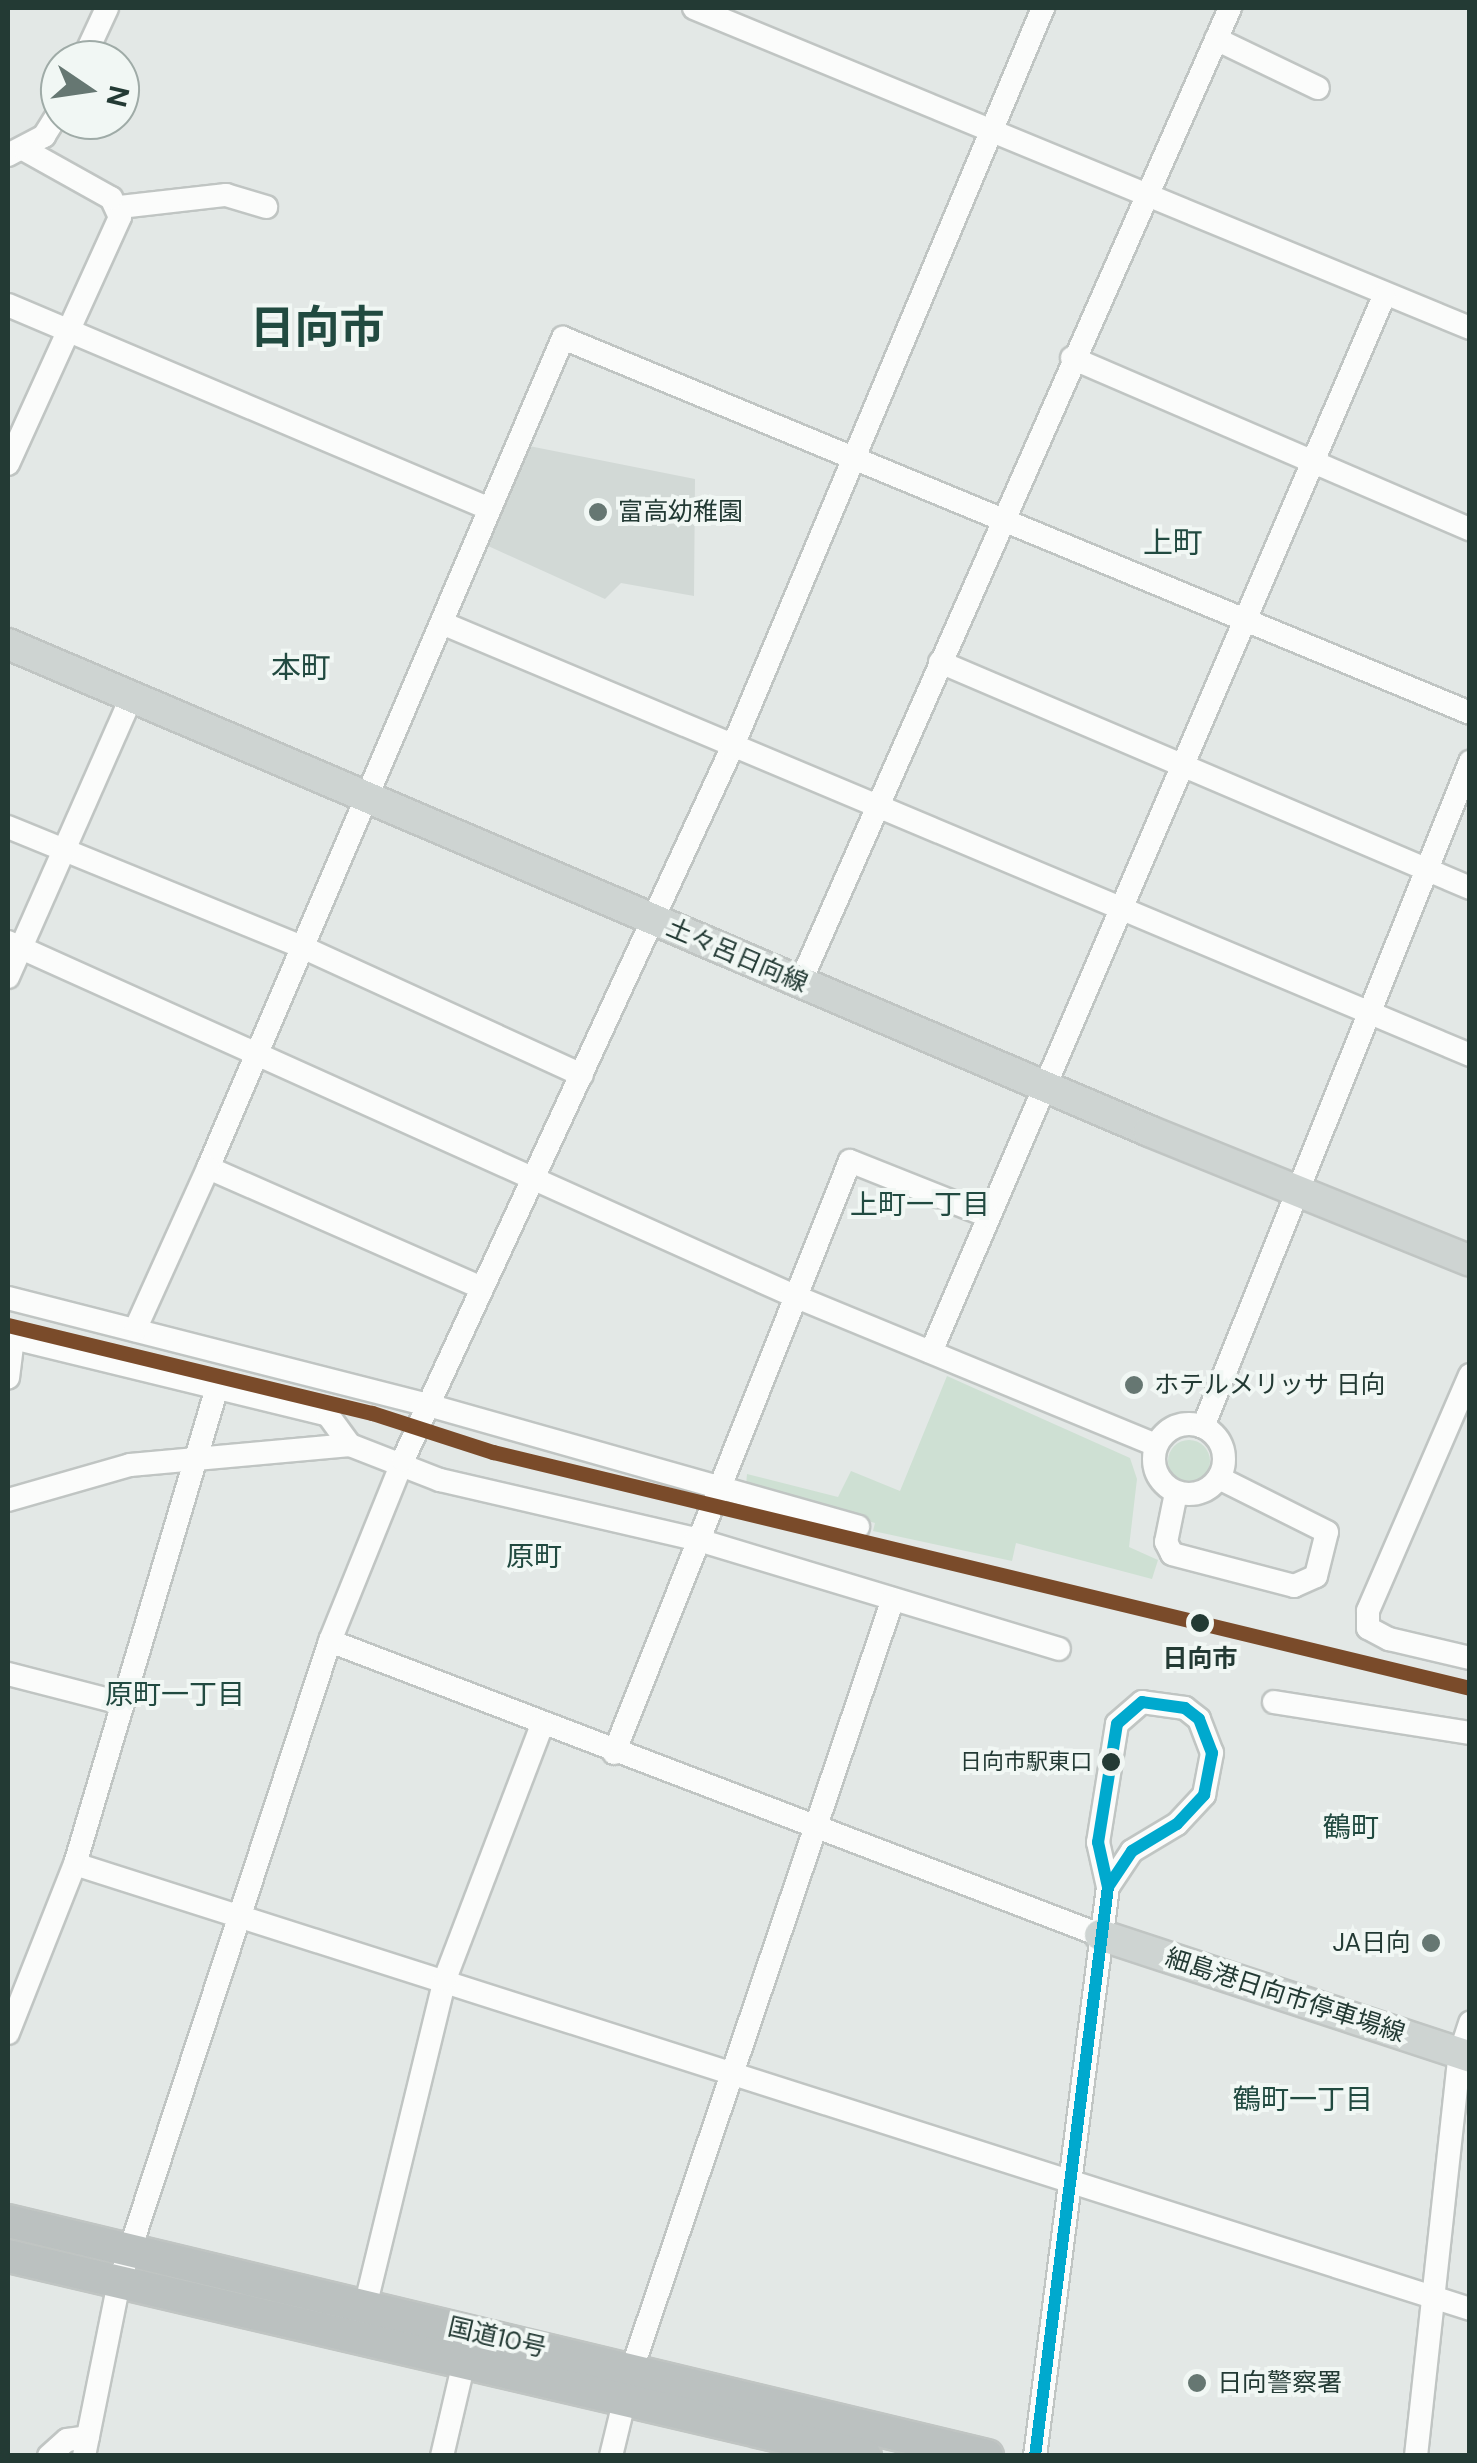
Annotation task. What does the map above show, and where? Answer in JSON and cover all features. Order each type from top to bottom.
[{"type":"highway","name":"国道10号","points":[[8,2221],[365,2307],[865,2456]]},
{"type":"highway","name":"国道10号","points":[[8,2256],[464,2362],[628,2383],[987,2456]]},
{"type":"main road","name":"土々呂日向線","points":[[8,644],[368,794],[1043,1086],[1470,1261]]},
{"type":"main road","name":"細島港日向市停車場線","points":[[1100,1935],[1465,2056]]},
{"type":"street","points":[[92,40],[107,8]]},
{"type":"street","points":[[694,8],[989,134],[1470,328]]},
{"type":"street","points":[[49,2456],[67,2440],[86,2446],[119,2283],[330,1641],[403,1460],[656,920],[732,748],[1043,8]]},
{"type":"street","points":[[800,982],[1072,358],[1230,8]]},
{"type":"street","points":[[1216,38],[1318,88]]},
{"type":"street","points":[[16,152],[40,138]]},
{"type":"street","points":[[16,152],[120,206],[226,195],[266,207]]},
{"type":"street","points":[[8,464],[119,227],[120,206]]},
{"type":"street","points":[[930,1352],[1384,296]]},
{"type":"street","points":[[8,305],[490,509]]},
{"type":"street","points":[[135,1330],[563,338],[1470,712]]},
{"type":"street","points":[[1072,358],[1470,529]]},
{"type":"street","points":[[442,624],[1470,1055]]},
{"type":"street","points":[[940,662],[1470,888]]},
{"type":"street","points":[[8,976],[14,945],[131,698]]},
{"type":"street","points":[[1203,1427],[1470,762]]},
{"type":"street","points":[[8,827],[300,946],[582,1075]]},
{"type":"street","points":[[14,945],[535,1176],[792,1295],[1156,1445]]},
{"type":"street","points":[[614,1753],[792,1295],[850,1161],[988,1216]]},
{"type":"street","points":[[208,1168],[482,1288]]},
{"type":"street","points":[[8,1298],[428,1405],[858,1528]]},
{"type":"street","points":[[8,1378],[10,1337],[328,1415],[350,1445]]},
{"type":"street","points":[[1470,1376],[1368,1611],[1368,1628],[1388,1640],[1470,1658]]},
{"type":"street","points":[[8,2033],[76,1864],[217,1388]]},
{"type":"street","points":[[1181,1424],[1203,1427],[1223,1449],[1219,1478],[1200,1494],[1176,1493],[1154,1468],[1156,1445],[1181,1424]]},
{"type":"street","points":[[8,1500],[130,1465],[198,1454],[350,1445],[403,1460],[440,1480],[695,1539],[1059,1649]]},
{"type":"street","points":[[1176,1493],[1166,1542],[1172,1554],[1294,1586],[1316,1576],[1328,1532],[1219,1478]]},
{"type":"street","points":[[611,2456],[628,2383],[894,1599]]},
{"type":"street","points":[[330,1641],[541,1727],[1100,1935]]},
{"type":"street","points":[[8,1674],[121,1704]]},
{"type":"street","points":[[1035,2456],[1108,1887],[1098,1842],[1117,1724],[1142,1702],[1185,1708],[1199,1719],[1212,1753],[1204,1794],[1177,1824],[1132,1851],[1108,1887]]},
{"type":"street","points":[[1274,1702],[1470,1733]]},
{"type":"street","points":[[365,2307],[445,1979],[541,1727]]},
{"type":"street","points":[[76,1864],[445,1979],[1068,2185],[1470,2309]]},
{"type":"street","points":[[1416,2456],[1432,2297],[1470,2024]]},
{"type":"street","points":[[442,2456],[464,2362]]},
{"type":"shaded area","name":"富高幼稚園","points":[[529,446],[695,479],[694,596],[621,583],[605,599],[486,545]]},
{"type":"green space","points":[[947,1376],[1130,1458],[1137,1479],[1129,1547],[1158,1560],[1152,1579],[1016,1543],[1012,1561],[873,1531],[875,1523],[746,1485],[747,1474],[838,1497],[851,1471],[900,1491]]},
{"type":"green space","points":[[1189,1440],[1204,1446],[1210,1461],[1204,1476],[1189,1482],[1174,1476],[1168,1461],[1174,1446]]},
{"type":"transit line","points":[[8,1325],[372,1413],[493,1452],[1470,1688]]},
{"type":"transit line","points":[[1035,2456],[1108,1887],[1132,1851],[1177,1824],[1204,1795],[1212,1753],[1199,1719],[1185,1708],[1142,1702],[1117,1724],[1098,1842],[1108,1887]]},
{"type":"place","name":"富高幼稚園","points":[[598,512]]},
{"type":"place","name":"ホテルメリッサ 日向","points":[[1134,1385]]},
{"type":"place","name":"日向市","points":[[1200,1623]]},
{"type":"place","name":"日向市駅東口","points":[[1111,1762]]},
{"type":"place","name":"JA日向","points":[[1431,1943]]},
{"type":"place","name":"日向警察署","points":[[1197,2383]]},
{"type":"district","name":"日向市","points":[[317,328]]},
{"type":"district","name":"上町","points":[[1173,543]]},
{"type":"district","name":"本町","points":[[301,668]]},
{"type":"district","name":"上町一丁目","points":[[920,1205]]},
{"type":"district","name":"原町","points":[[534,1557]]},
{"type":"district","name":"原町一丁目","points":[[175,1695]]},
{"type":"district","name":"鶴町","points":[[1351,1828]]},
{"type":"district","name":"鶴町一丁目","points":[[1303,2100]]}]
